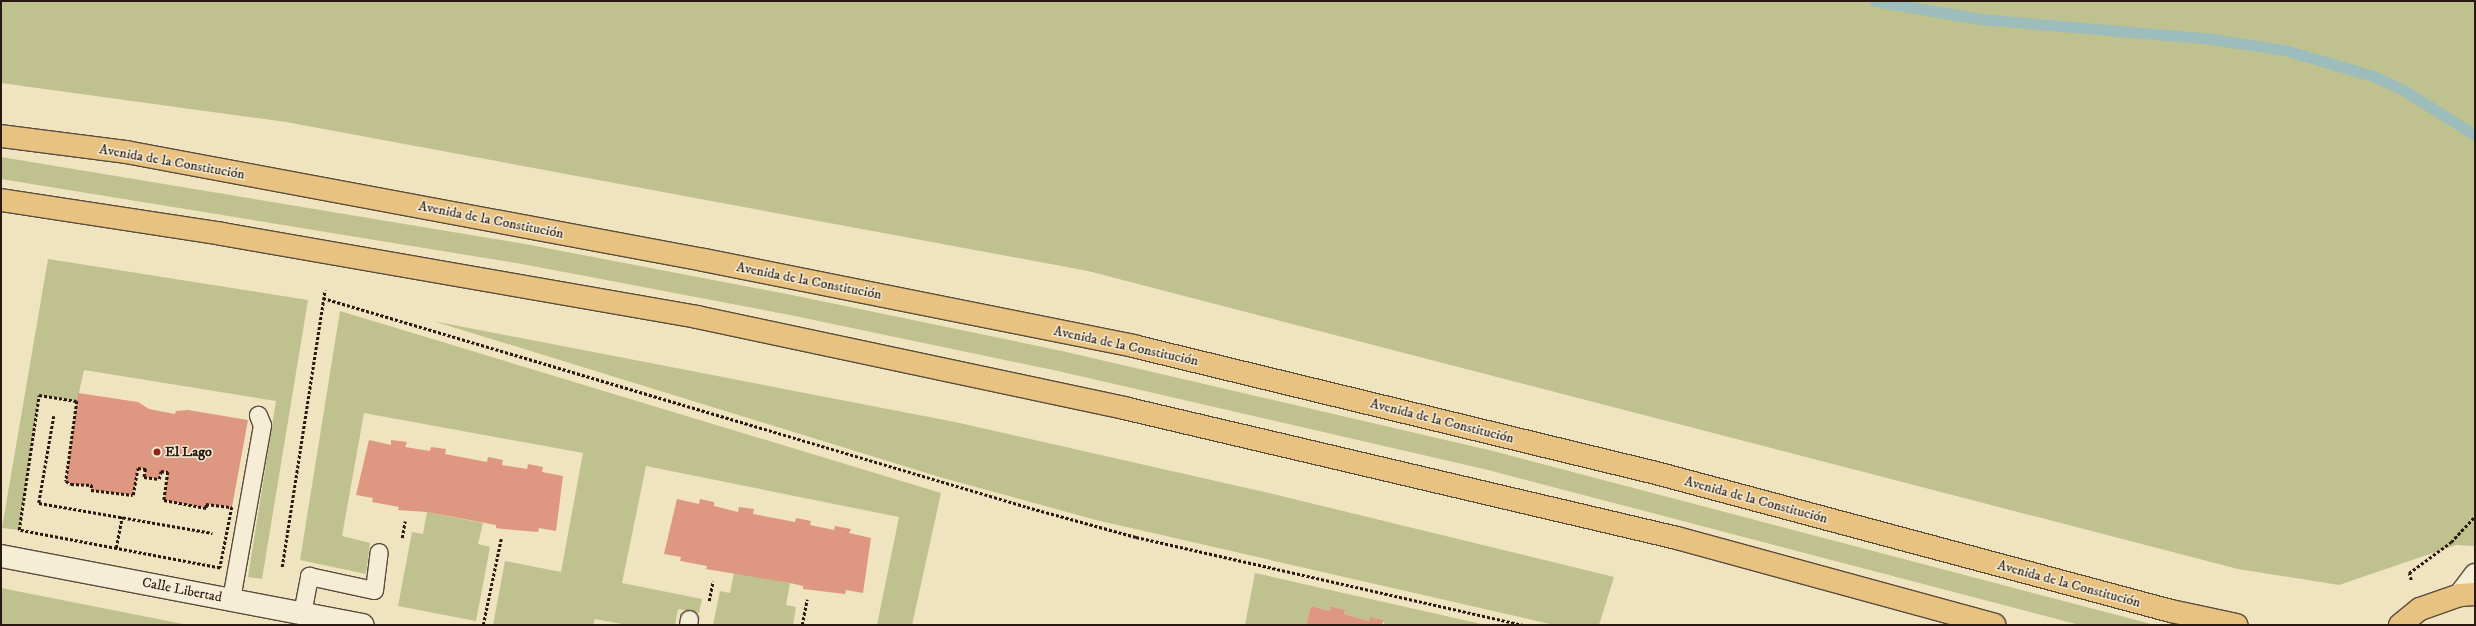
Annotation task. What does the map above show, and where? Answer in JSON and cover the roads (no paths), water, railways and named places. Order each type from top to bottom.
[{"type":"main road","name":"Avenida de la Constitución","points":[[1,136],[149,156],[712,261],[1133,346],[1656,473],[2163,609],[2237,625]]},
{"type":"main road","points":[[1,200],[222,234],[696,318],[1116,407],[1677,538],[1994,625]]},
{"type":"main road","points":[[2400,625],[2420,610],[2467,595]]},
{"type":"street","name":"Calle Libertad","points":[[1,556],[231,599],[359,625]]},
{"type":"street","points":[[2467,595],[2475,575]]},
{"type":"lane","points":[[231,599],[262,425],[258,415]]},
{"type":"lane","points":[[302,613],[309,576],[374,590],[379,552]]},
{"type":"waterway","points":[[1875,1],[1980,19],[2211,39],[2285,50],[2373,76],[2405,91],[2475,135]]},
{"type":"place","name":"El Lago","points":[[157,452]]}]
